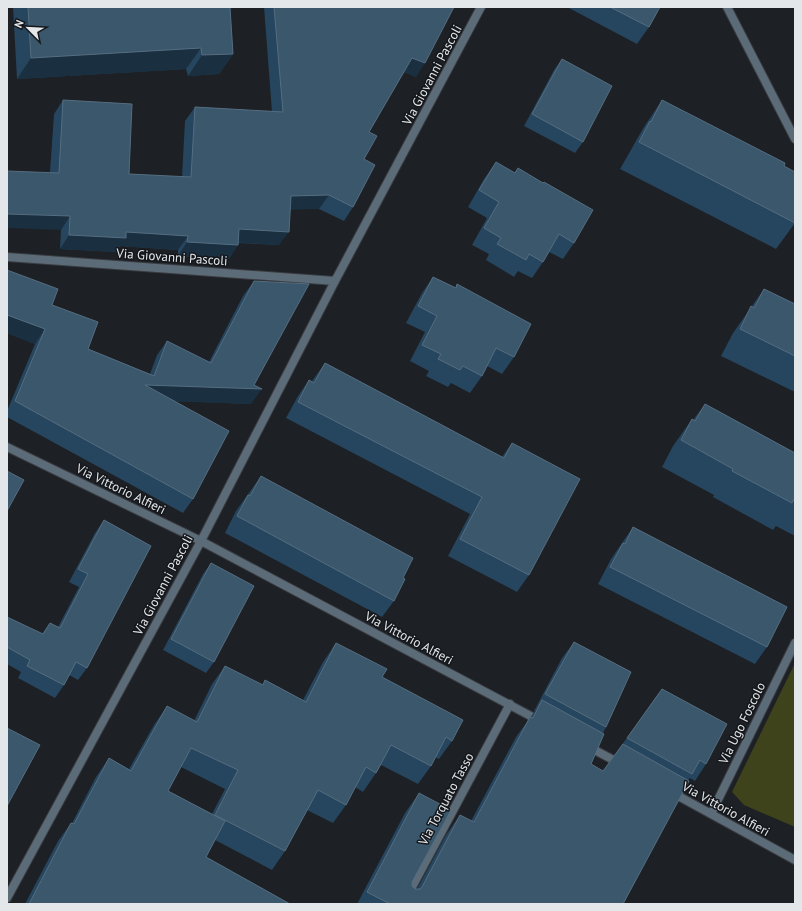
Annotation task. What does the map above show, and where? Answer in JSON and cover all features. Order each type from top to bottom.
[{"type":"street","name":"Via Giovanni Pascoli","points":[[7,898],[200,541],[335,281],[482,7]]},
{"type":"street","points":[[727,7],[795,139]]},
{"type":"street","name":"Via Giovanni Pascoli","points":[[7,257],[335,281]]},
{"type":"street","name":"Via Vittorio Alfieri","points":[[7,447],[200,541],[545,723]]},
{"type":"street","name":"Via Ugo Foscolo","points":[[711,814],[795,643]]},
{"type":"street","name":"Via Torquato Tasso","points":[[403,904],[510,704]]},
{"type":"street","points":[[579,742],[628,768]]},
{"type":"street","name":"Via Vittorio Alfieri","points":[[663,787],[795,860]]},
{"type":"green space","points":[[795,663],[795,827],[744,805],[732,792]]},
{"type":"building","points":[[28,7],[230,7],[233,54],[202,55],[201,48],[31,58]]},
{"type":"building","points":[[274,7],[454,7],[425,63],[412,58],[369,132],[377,136],[364,159],[375,165],[353,207],[329,195],[291,196],[289,232],[239,229],[238,245],[187,242],[188,236],[126,232],[126,238],[69,235],[70,216],[7,214],[7,171],[59,173],[63,100],[132,104],[129,174],[191,177],[195,107],[283,112]]},
{"type":"building","points":[[610,7],[660,7],[649,27]]},
{"type":"building","points":[[562,59],[612,86],[583,142],[532,114]]},
{"type":"building","points":[[662,100],[785,163],[784,166],[795,172],[795,223],[639,142]]},
{"type":"building","points":[[496,162],[515,173],[518,168],[593,210],[574,243],[559,234],[543,262],[529,254],[526,260],[497,244],[501,238],[484,228],[499,202],[479,190]]},
{"type":"building","points":[[7,270],[58,289],[52,305],[98,322],[88,349],[154,376],[167,341],[211,363],[254,281],[309,284],[254,385],[262,389],[145,385],[229,431],[193,499],[15,401],[45,329],[7,315]]},
{"type":"building","points":[[433,277],[456,288],[457,284],[531,324],[514,357],[496,348],[482,376],[463,366],[460,370],[438,359],[441,354],[422,345],[437,316],[418,306]]},
{"type":"building","points":[[764,289],[795,304],[795,356],[740,329],[751,306],[754,308]]},
{"type":"building","points":[[325,363],[504,458],[512,443],[580,479],[529,575],[460,539],[482,497],[298,402],[309,380],[314,383]]},
{"type":"building","points":[[705,404],[795,453],[795,500],[794,499],[792,503],[732,471],[733,469],[681,440],[692,419],[695,421]]},
{"type":"building","points":[[7,471],[24,480],[7,511]]},
{"type":"building","points":[[261,476],[413,558],[394,601],[237,516],[248,495],[250,496]]},
{"type":"building","points":[[104,520],[151,546],[87,668],[76,662],[64,685],[27,666],[30,660],[7,647],[7,617],[43,634],[50,623],[60,628],[88,574],[78,569]]},
{"type":"building","points":[[633,527],[787,607],[767,647],[610,567],[623,543],[625,544]]},
{"type":"building","points":[[211,563],[254,586],[214,662],[171,639]]},
{"type":"building","points":[[574,642],[631,672],[606,727],[545,694]]},
{"type":"building","points":[[336,643],[387,669],[382,677],[463,720],[452,741],[446,737],[431,766],[391,745],[376,773],[366,767],[346,805],[318,790],[285,851],[215,815],[238,770],[191,748],[168,791],[225,821],[206,857],[290,904],[29,904],[71,823],[74,824],[109,758],[131,771],[167,706],[197,722],[225,666],[263,685],[265,680],[306,702]]},
{"type":"building","points":[[662,689],[727,724],[706,764],[700,760],[692,774],[627,738]]},
{"type":"building","points":[[542,700],[604,734],[591,764],[603,771],[623,744],[689,781],[623,904],[390,904],[367,892],[419,793],[451,810],[412,882],[412,886],[415,889],[420,889],[422,887],[460,815],[474,822],[530,717],[533,718]]},
{"type":"building","points":[[7,728],[40,745],[7,806]]}]
